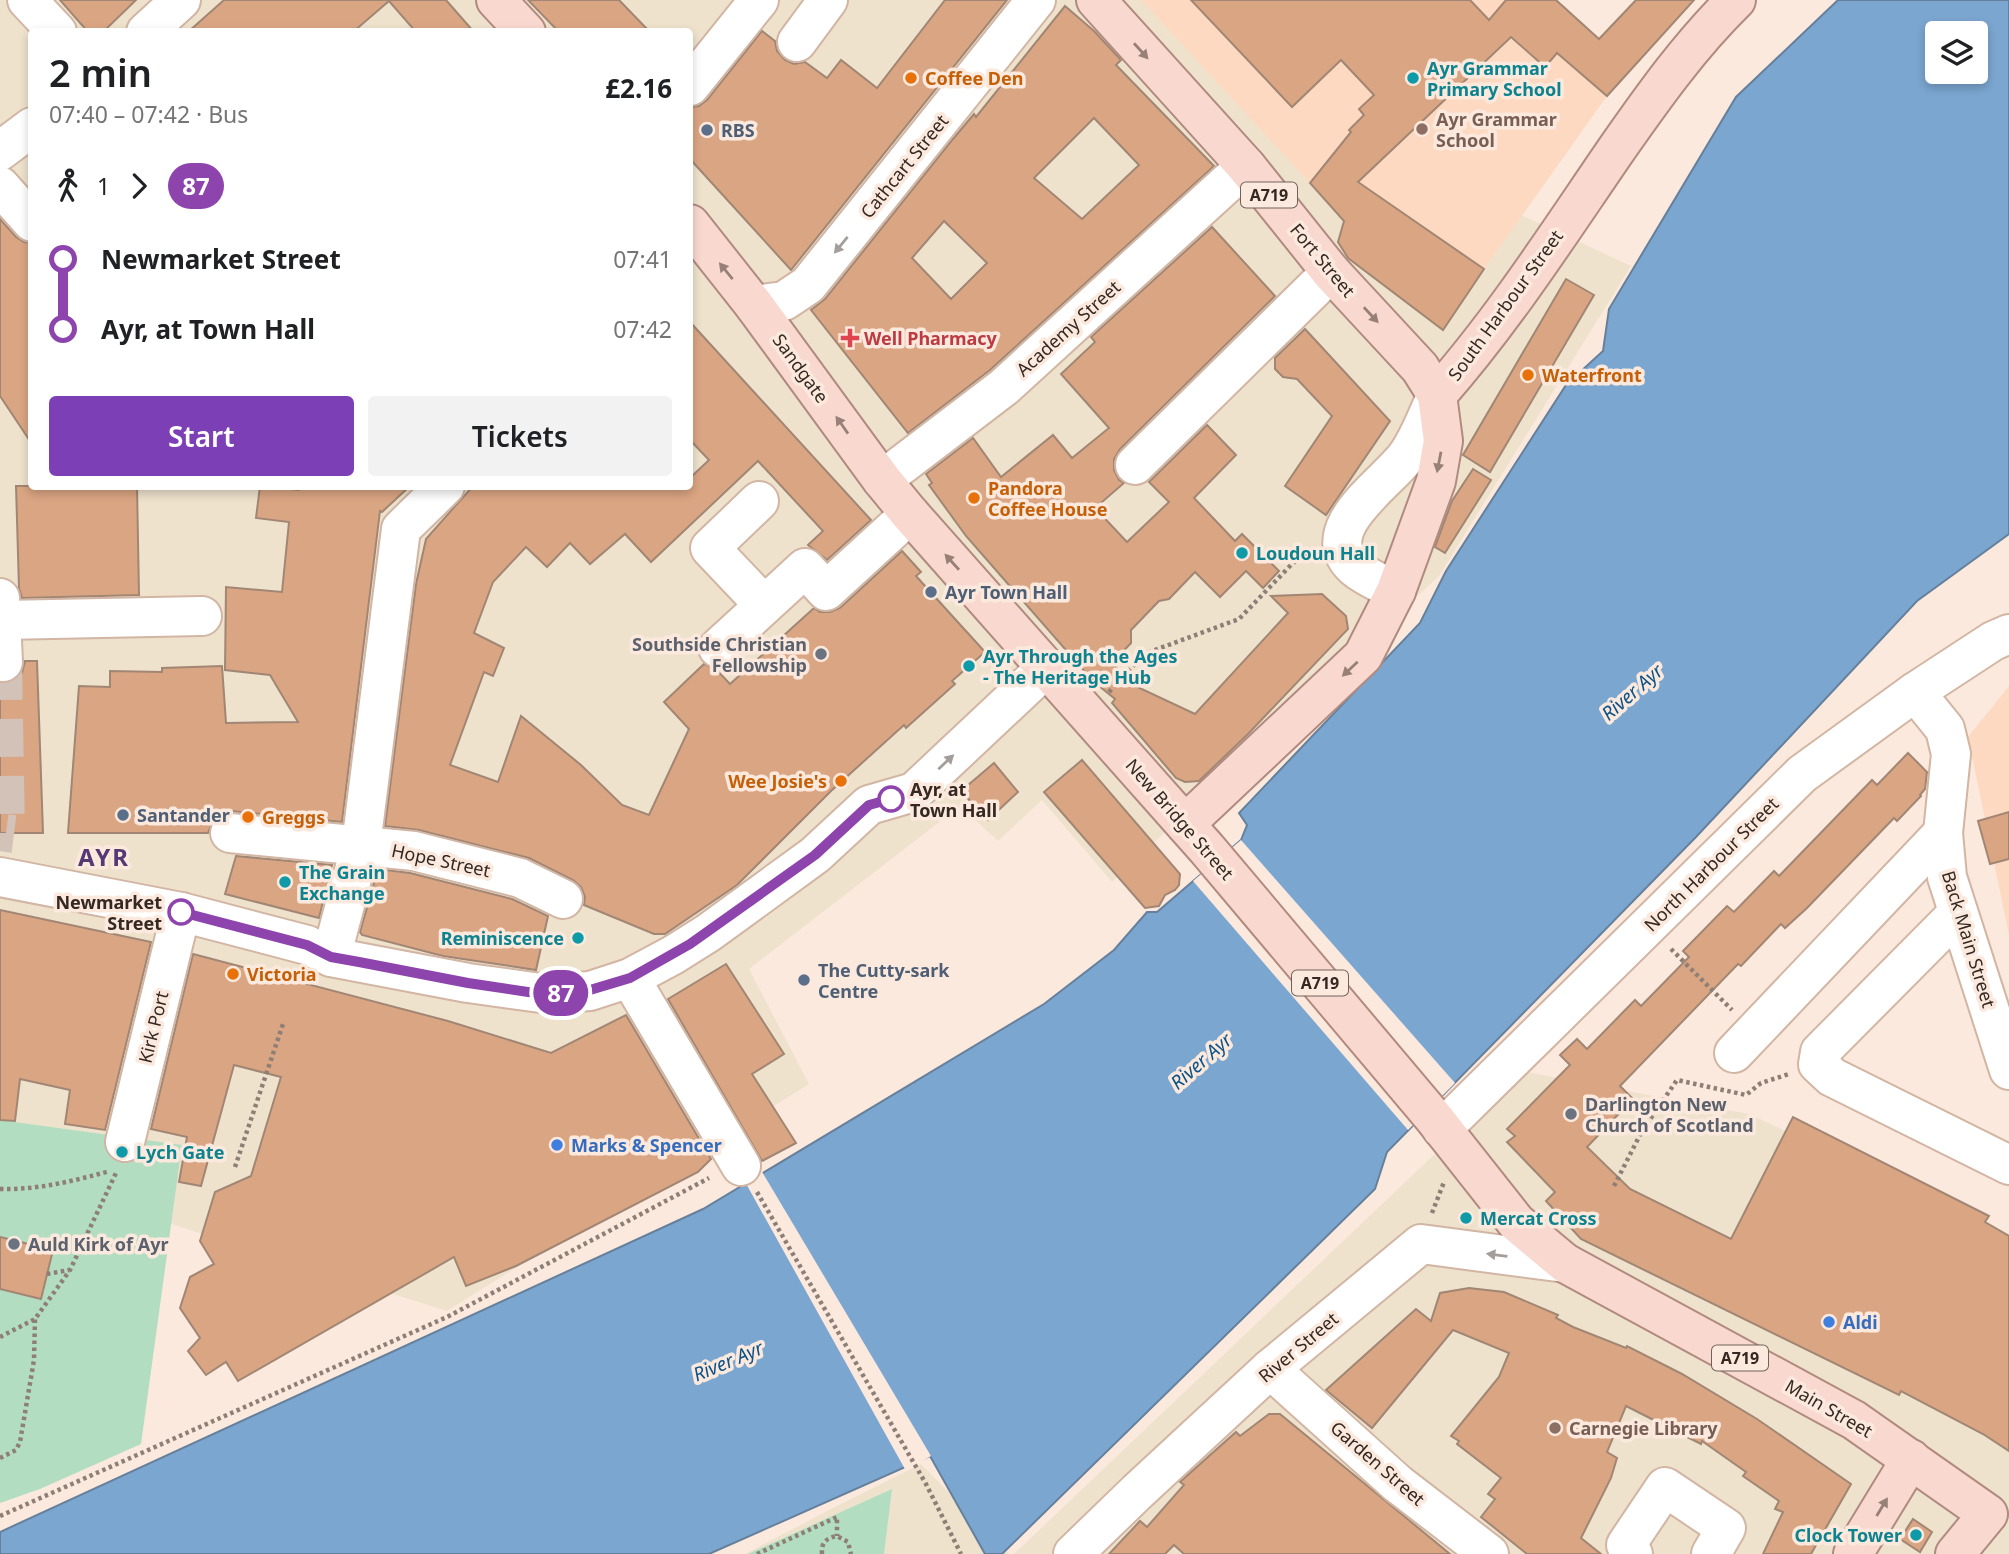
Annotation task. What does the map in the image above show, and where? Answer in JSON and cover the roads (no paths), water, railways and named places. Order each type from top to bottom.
[{"type":"main road","points":[[496,0],[522,28]]},
{"type":"main road","name":"Fort Street","points":[[1096,0],[1246,166],[1331,272],[1420,368],[1437,395]]},
{"type":"main road","name":"South Harbour Street","points":[[1196,836],[1363,656],[1396,592],[1436,481],[1443,442],[1437,395],[1482,342],[1657,91],[1713,22],[1736,0]]},
{"type":"main road","name":"Sandgate","points":[[693,235],[754,305],[882,480],[910,514]]},
{"type":"main road","name":"New Bridge Street","points":[[910,514],[1196,836],[1446,1133]]},
{"type":"main road","points":[[1046,668],[1196,836]]},
{"type":"main road","name":"A719","points":[[1446,1133],[1516,1222],[1565,1263]]},
{"type":"main road","name":"Main Street","points":[[1565,1263],[1854,1420],[1999,1521]]},
{"type":"main road","points":[[1853,1554],[1911,1459]]},
{"type":"main road","name":"A719","points":[[1955,1554],[1999,1521]]},
{"type":"street","points":[[27,0],[53,28]]},
{"type":"street","points":[[150,28],[181,0]]},
{"type":"street","points":[[693,82],[759,0]]},
{"type":"street","points":[[797,42],[828,0]]},
{"type":"street","name":"Cathcart Street","points":[[754,305],[784,301],[808,285],[1036,0]]},
{"type":"street","points":[[0,151],[28,130]]},
{"type":"street","name":"Academy Street","points":[[882,480],[1004,387],[1246,166]]},
{"type":"street","points":[[0,186],[28,218]]},
{"type":"street","points":[[1135,465],[1331,272]]},
{"type":"street","points":[[1396,592],[1355,568],[1345,555],[1342,537],[1347,520],[1406,456],[1437,395]]},
{"type":"street","points":[[331,957],[361,845],[401,529],[440,490]]},
{"type":"street","points":[[759,501],[710,548],[764,605]]},
{"type":"street","points":[[718,648],[805,568],[826,592],[910,514]]},
{"type":"street","points":[[3,662],[1,609],[202,616]]},
{"type":"street","name":"North Harbour Street","points":[[1446,1133],[1648,926],[1802,774],[1915,692],[2004,642]]},
{"type":"street","points":[[0,877],[181,912],[307,945],[331,957],[548,995],[590,990],[630,978],[708,933],[815,855],[869,805],[914,792],[1046,668]]},
{"type":"street","name":"Back Main Street","points":[[1915,692],[1945,729],[1951,754],[1943,833],[1947,877],[2009,1070]]},
{"type":"street","name":"Hope Street","points":[[230,833],[414,851],[520,878],[562,899]]},
{"type":"street","points":[[1744,1042],[1943,833]]},
{"type":"street","name":"Kirk Port","points":[[125,1142],[181,912]]},
{"type":"street","points":[[1958,913],[1820,1052],[1818,1064],[1832,1077],[2009,1165]]},
{"type":"street","points":[[630,978],[727,1171]]},
{"type":"street","name":"River Street","points":[[1073,1554],[1270,1369],[1421,1244],[1565,1263]]},
{"type":"street","name":"Garden Street","points":[[1270,1369],[1398,1484],[1489,1554]]},
{"type":"street","points":[[1633,1554],[1626,1545],[1665,1487],[1726,1528],[1711,1554]]},
{"type":"water","name":"River Ayr","points":[[1838,0],[2009,0],[2009,534],[1917,601],[1696,837],[1387,1152],[1375,1189],[1002,1554],[985,1554],[930,1456],[709,1554],[0,1554],[0,1532],[703,1209],[1044,1004],[1114,950],[1147,912],[1157,912],[1241,840],[1247,825],[1239,813],[1420,623],[1446,571],[1566,385],[1603,351],[1609,309],[1736,97]]},
{"type":"tunnel","points":[[3,662],[6,833],[14,834]]},
{"type":"place","name":"Coffee Den","points":[[911,78]]},
{"type":"place","name":"Ayr Grammar Primary School","points":[[1413,78]]},
{"type":"place","name":"Ayr Grammar School","points":[[1422,129]]},
{"type":"place","name":"RBS","points":[[707,130]]},
{"type":"place","name":"Well Pharmacy","points":[[850,338]]},
{"type":"place","name":"Waterfront","points":[[1528,375]]},
{"type":"place","name":"Pandora Coffee House","points":[[974,498]]},
{"type":"place","name":"Loudoun Hall","points":[[1242,553]]},
{"type":"place","name":"Ayr Town Hall","points":[[931,592]]},
{"type":"place","name":"Southside Christian Fellowship","points":[[821,654]]},
{"type":"place","name":"Ayr Through the Ages - The Heritage Hub","points":[[969,666]]},
{"type":"place","name":"Wee Josie's","points":[[841,781]]},
{"type":"place","name":"Ayr, at Town Hall","points":[[891,799]]},
{"type":"place","name":"Santander","points":[[123,815]]},
{"type":"place","name":"Greggs","points":[[248,817]]},
{"type":"place","name":"The Grain Exchange","points":[[285,882]]},
{"type":"place","name":"Newmarket Street","points":[[181,912]]},
{"type":"place","name":"Reminiscence","points":[[578,938]]},
{"type":"place","name":"Victoria","points":[[233,974]]},
{"type":"place","name":"The Cutty-sark Centre","points":[[804,980]]},
{"type":"place","name":"Darlington New Church of Scotland","points":[[1571,1114]]},
{"type":"place","name":"Marks & Spencer","points":[[557,1145]]},
{"type":"place","name":"Lych Gate","points":[[122,1152]]},
{"type":"place","name":"Mercat Cross","points":[[1466,1218]]},
{"type":"place","name":"Auld Kirk of Ayr","points":[[14,1244]]},
{"type":"place","name":"Aldi","points":[[1829,1322]]},
{"type":"place","name":"Carnegie Library","points":[[1555,1428]]},
{"type":"place","name":"Clock Tower","points":[[1916,1535]]},
{"type":"district","name":"AYR","points":[[104,856]]}]
